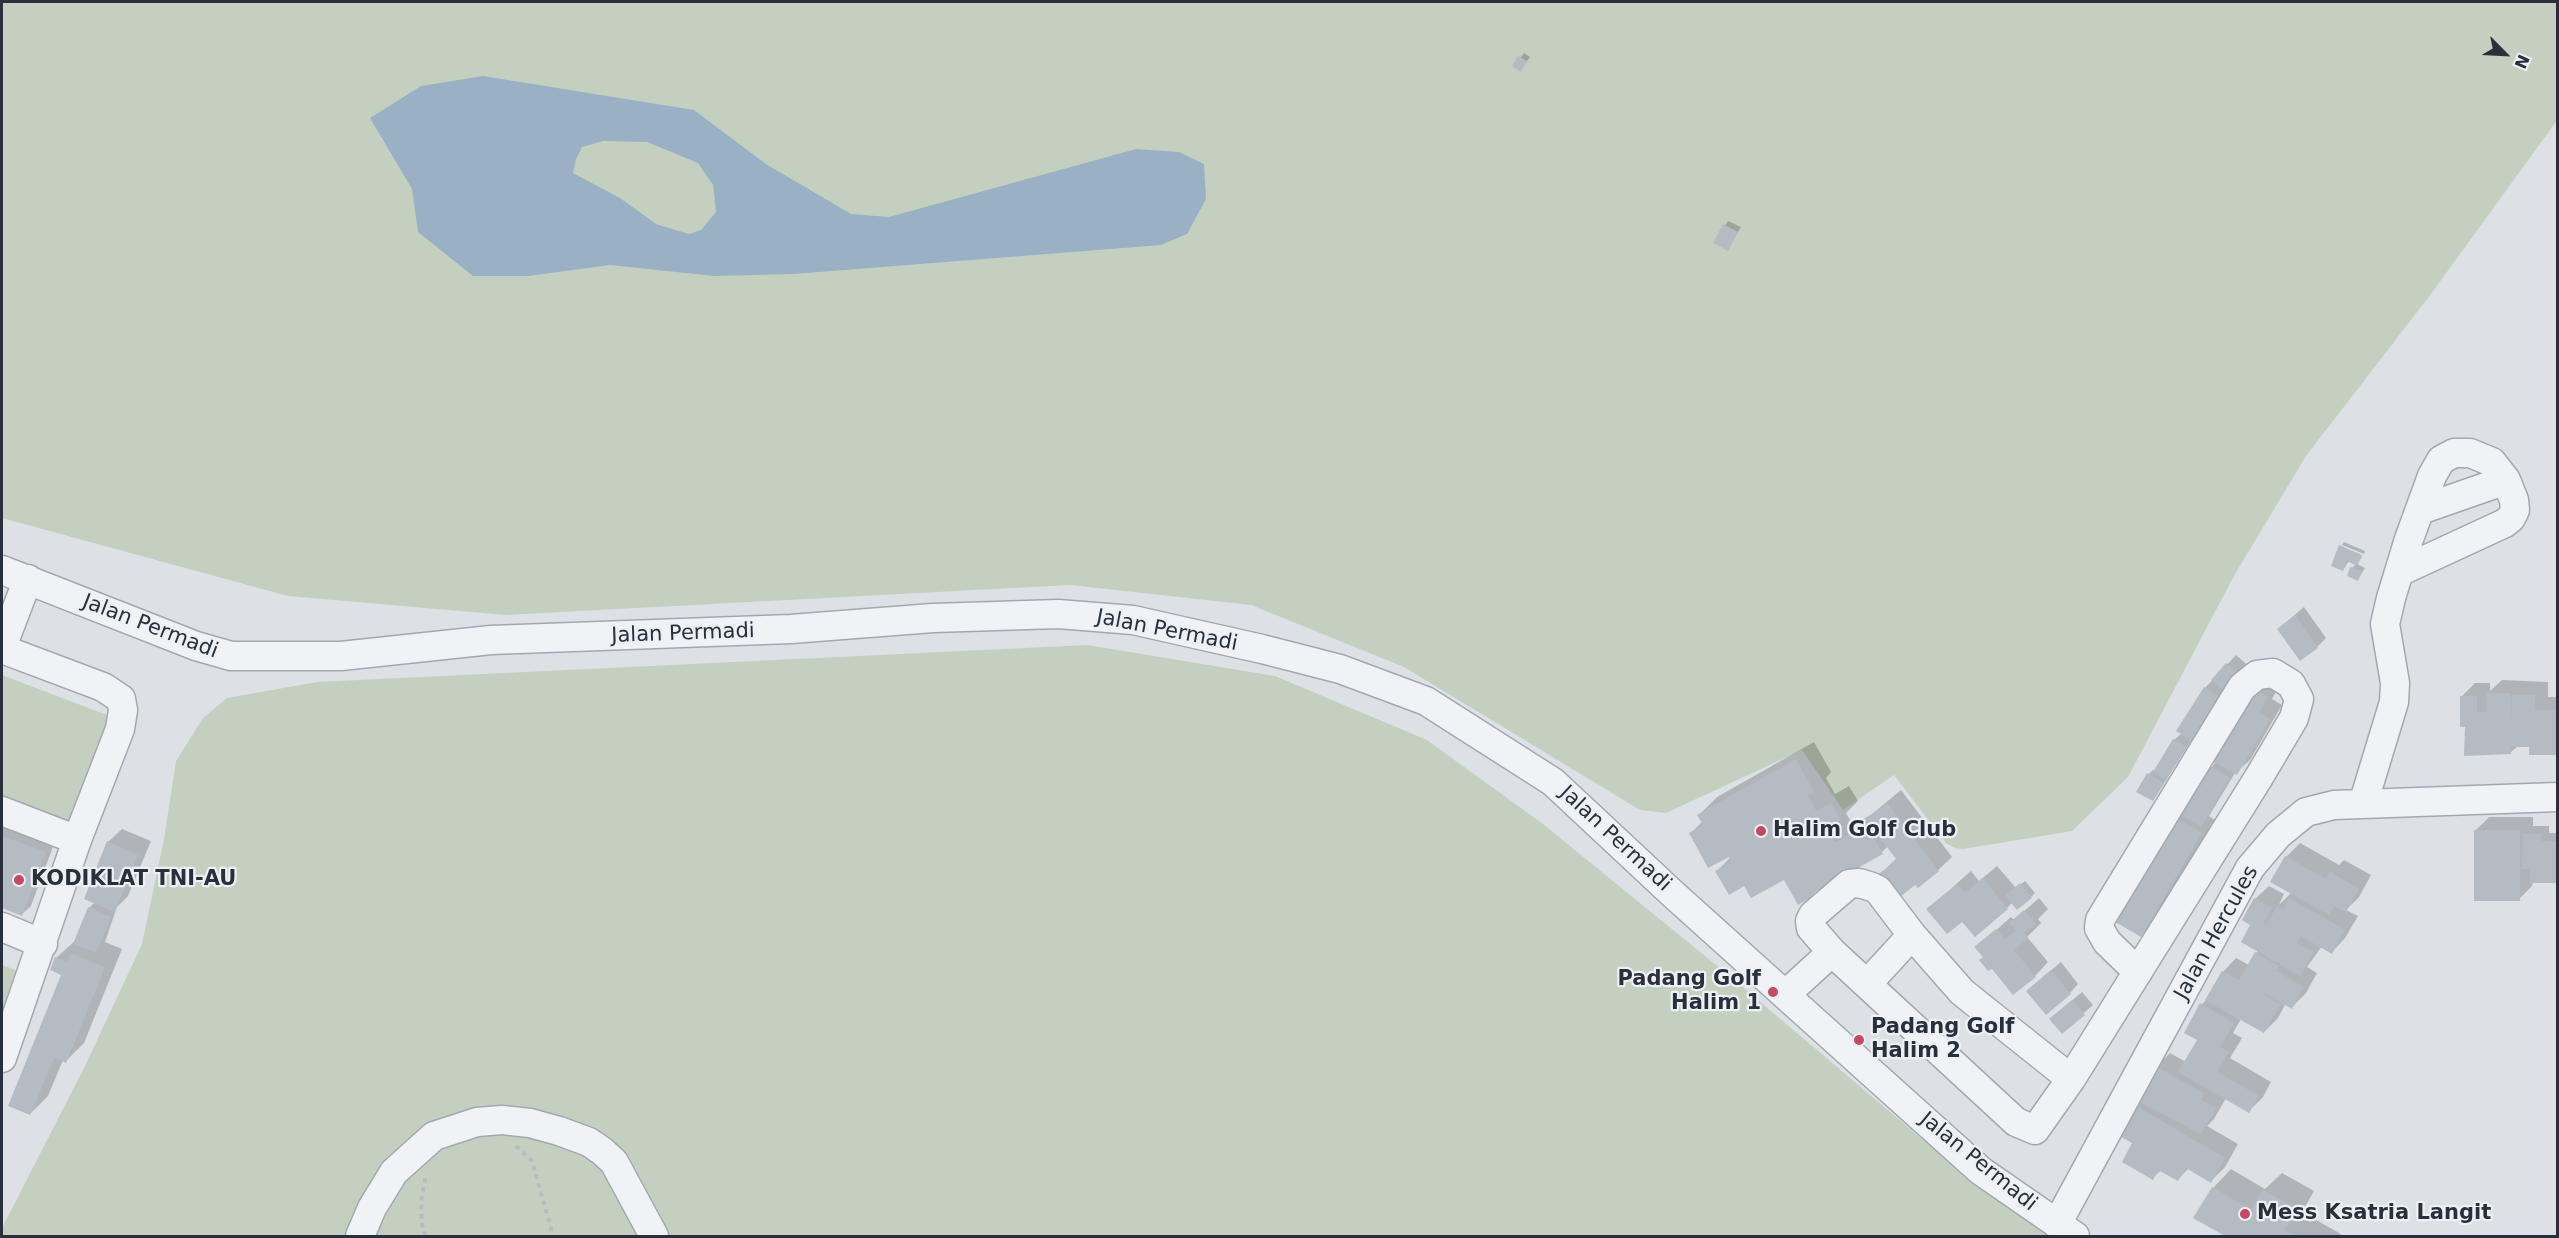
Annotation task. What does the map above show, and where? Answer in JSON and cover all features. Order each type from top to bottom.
[{"type":"street","points":[[2363,804],[2394,702],[2395,683],[2385,624],[2399,572],[2432,476],[2441,460],[2454,453],[2470,453],[2492,462],[2506,480],[2514,500],[2515,510],[2511,518],[2505,524],[2399,572]]},
{"type":"street","points":[[2420,510],[2506,480]]},
{"type":"street","points":[[2,1058],[78,840],[120,729],[123,710],[121,699],[103,687],[2,648],[10,580]]},
{"type":"street","name":"Jalan Permadi","points":[[10,580],[196,646],[231,656],[341,656],[491,640],[780,630],[933,618],[1058,614],[1133,620],[1340,669],[1426,701],[1538,771],[1572,798],[1674,895],[1981,1171],[2066,1230]]},
{"type":"street","points":[[2072,1079],[1962,992],[1911,935],[1878,890],[1866,884],[1850,884],[1818,909],[1810,921],[1811,928],[1832,952],[2016,1122],[2034,1130],[2072,1079],[2138,972],[2294,718],[2299,699],[2291,684],[2273,673],[2257,675],[2242,687],[2100,920],[2099,928],[2107,942],[2138,972]]},
{"type":"street","name":"Jalan Hercules","points":[[2066,1230],[2250,868],[2278,835],[2306,812],[2334,805],[2558,797]]},
{"type":"street","points":[[2,811],[78,840]]},
{"type":"street","points":[[2,927],[43,944]]},
{"type":"street","points":[[1867,984],[1911,935]]},
{"type":"street","points":[[1786,994],[1832,952]]},
{"type":"street","points":[[360,1236],[372,1208],[394,1172],[434,1136],[477,1122],[502,1120],[530,1123],[560,1131],[590,1142],[602,1151],[614,1162],[654,1236]]},
{"type":"path","points":[[502,1120],[501,1135],[521,1149],[532,1161],[553,1236]]},
{"type":"path","points":[[425,1236],[421,1201],[427,1173]]},
{"type":"green space","points":[[2,2],[2557,2],[2558,119],[2431,294],[2306,456],[2235,574],[2128,777],[2072,831],[1963,849],[1946,843],[1894,775],[1843,810],[1802,750],[1666,813],[1640,810],[1404,667],[1251,605],[1070,585],[505,615],[288,596],[2,518]]},
{"type":"green space","name":"Padang Golf Halim 1","points":[[1087,645],[1275,676],[1427,740],[1543,824],[1732,978],[1974,1183],[2049,1236],[2,1236],[2,1228],[85,1066],[142,944],[164,839],[176,761],[203,718],[227,698],[317,682]]},
{"type":"green space","points":[[2,675],[120,720],[77,832],[2,803]]},
{"type":"green space","points":[[2,965],[29,975],[2,1050]]},
{"type":"water","points":[[483,76],[694,110],[766,164],[851,214],[889,217],[1136,149],[1179,152],[1204,164],[1206,199],[1187,234],[1161,245],[794,274],[714,276],[610,265],[528,276],[473,276],[418,232],[412,189],[370,118],[421,86]],"holes":[[[603,141],[647,142],[698,163],[713,185],[716,212],[701,230],[689,234],[656,224],[620,198],[573,173],[582,147]]]},
{"type":"building","points":[[1518,56],[1527,61],[1521,72],[1512,66]]},
{"type":"building","points":[[1723,224],[1738,232],[1728,251],[1713,243]]},
{"type":"building","points":[[2339,545],[2362,555],[2357,566],[2347,561],[2343,571],[2331,566]]},
{"type":"building","points":[[2350,567],[2362,572],[2358,581],[2347,576]]},
{"type":"building","points":[[2295,615],[2318,648],[2300,661],[2277,629]]},
{"type":"building","points":[[2226,663],[2244,678],[2229,696],[2211,680]]},
{"type":"building","points":[[2204,687],[2221,698],[2194,742],[2176,731]]},
{"type":"building","points":[[2257,690],[2268,697],[2259,713],[2270,719],[2237,775],[2209,759],[2242,703],[2247,706]]},
{"type":"building","points":[[2487,693],[2511,693],[2511,729],[2512,695],[2535,695],[2535,710],[2558,710],[2558,755],[2529,755],[2529,747],[2511,747],[2511,754],[2464,756],[2465,727],[2460,727],[2460,696],[2477,696],[2477,712],[2486,712]]},
{"type":"building","points":[[2173,739],[2186,747],[2166,780],[2153,772]]},
{"type":"building","name":"Halim Golf Club","points":[[1796,759],[1814,792],[1808,795],[1816,811],[1831,803],[1841,820],[1827,828],[1835,843],[1866,824],[1883,854],[1811,894],[1813,896],[1798,905],[1784,880],[1751,898],[1744,886],[1729,895],[1715,871],[1731,862],[1729,857],[1708,868],[1689,833],[1703,825],[1697,815]]},
{"type":"building","points":[[2210,766],[2230,778],[2201,827],[2180,815]]},
{"type":"building","points":[[2147,773],[2164,783],[2153,801],[2136,792]]},
{"type":"building","points":[[1887,803],[1939,871],[1918,888],[1915,885],[1895,901],[1876,876],[1897,860],[1865,819]]},
{"type":"building","points":[[2173,816],[2202,833],[2141,937],[2112,920]]},
{"type":"building","points":[[2474,830],[2520,830],[2520,901],[2474,901]]},
{"type":"building","points":[[2523,834],[2541,834],[2541,841],[2558,841],[2558,883],[2530,883],[2530,869],[2522,869]]},
{"type":"building","name":"KODIKLAT TNI-AU","points":[[2,836],[46,852],[22,916],[2,908]]},
{"type":"building","points":[[107,841],[138,855],[115,912],[84,899]]},
{"type":"building","points":[[2285,856],[2326,879],[2330,872],[2359,889],[2346,912],[2334,906],[2329,915],[2270,882]]},
{"type":"building","points":[[1983,878],[2008,909],[1975,937],[1962,922],[1947,934],[1926,909],[1957,884],[1965,893]]},
{"type":"building","points":[[2020,883],[2032,898],[2017,910],[2005,896]]},
{"type":"building","points":[[2254,898],[2272,908],[2263,923],[2266,925],[2277,906],[2283,909],[2289,898],[2345,930],[2332,954],[2301,936],[2297,943],[2314,952],[2300,976],[2241,942],[2250,925],[2242,920]]},
{"type":"building","points":[[88,907],[111,917],[96,953],[73,944]]},
{"type":"building","points":[[2024,910],[2036,924],[2024,933],[2028,938],[2014,950],[2036,977],[2013,995],[1992,969],[1988,971],[1979,960],[1983,957],[1974,947],[1996,929],[2005,939],[2016,930],[2009,923]]},
{"type":"building","points":[[2255,952],[2279,966],[2276,971],[2304,987],[2292,1009],[2264,993],[2281,1004],[2264,1033],[2205,1000],[2222,971],[2239,980]]},
{"type":"building","points":[[70,953],[105,967],[66,1063],[54,1058],[30,1115],[8,1106],[61,975],[50,970],[55,957],[67,962]]},
{"type":"building","points":[[2051,970],[2071,994],[2046,1015],[2026,991]]},
{"type":"building","points":[[2072,1000],[2085,1015],[2062,1034],[2049,1019]]},
{"type":"building","points":[[2200,1003],[2234,1023],[2220,1047],[2229,1052],[2217,1072],[2259,1096],[2249,1113],[2178,1072],[2197,1040],[2184,1033]]},
{"type":"building","points":[[2155,1066],[2205,1094],[2201,1100],[2216,1108],[2201,1134],[2136,1100]]},
{"type":"building","points":[[2133,1104],[2225,1158],[2211,1183],[2186,1168],[2178,1181],[2158,1170],[2153,1180],[2122,1162],[2132,1143],[2116,1134]]},
{"type":"building","name":"Mess Ksatria Langit","points":[[2212,1187],[2251,1210],[2263,1190],[2297,1209],[2285,1230],[2295,1236],[2225,1236],[2193,1218]]},
{"type":"place","name":"Halim Golf Club","points":[[1761,831]]},
{"type":"place","name":"KODIKLAT TNI-AU","points":[[19,880]]},
{"type":"place","name":"Padang Golf Halim 1","points":[[1773,992]]},
{"type":"place","name":"Padang Golf Halim 2","points":[[1859,1040]]},
{"type":"place","name":"Mess Ksatria Langit","points":[[2245,1214]]}]
